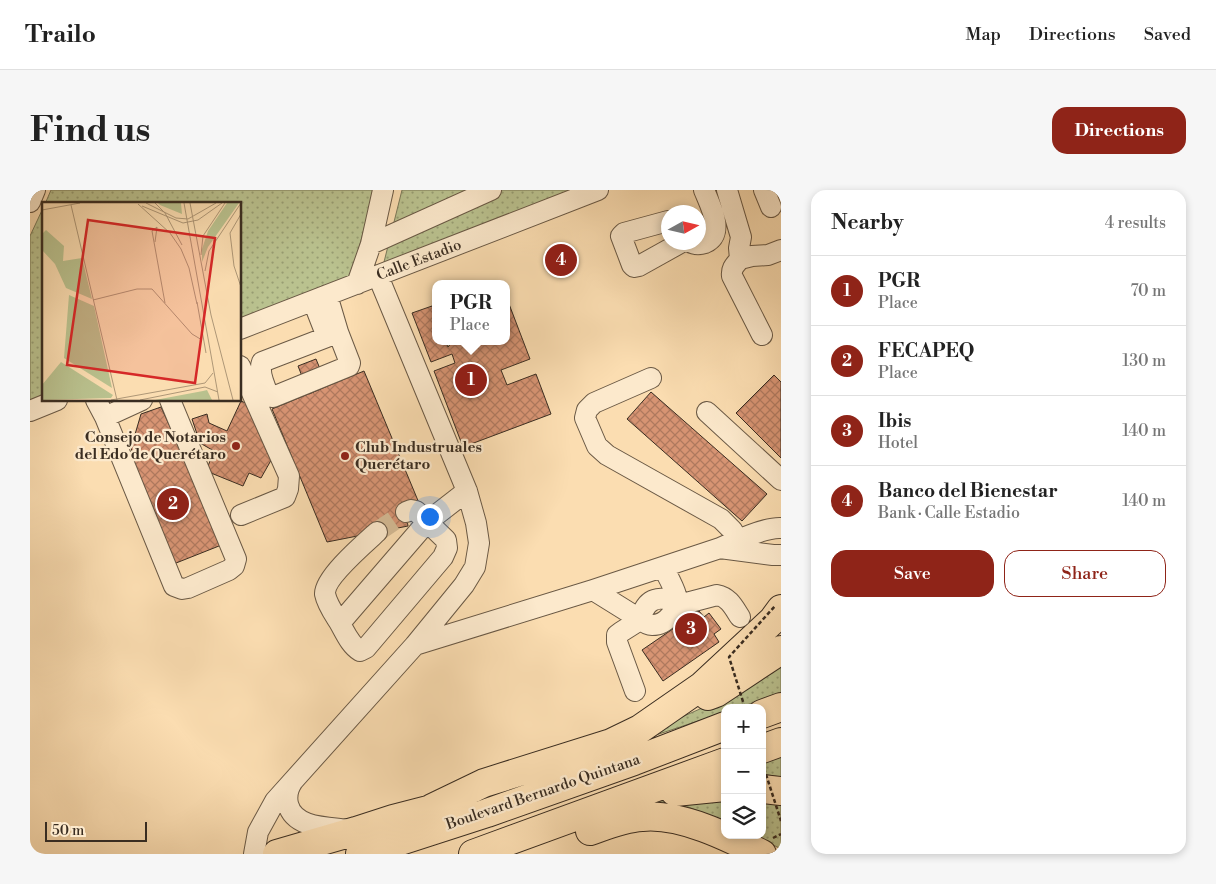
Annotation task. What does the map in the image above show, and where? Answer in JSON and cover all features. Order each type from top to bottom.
[{"type":"highway","points":[[432,808],[484,783],[611,743],[640,729],[702,686],[773,620],[778,607]]},
{"type":"highway","points":[[665,712],[716,693],[781,650]]},
{"type":"highway","points":[[766,713],[781,707]]},
{"type":"highway","name":"Boulevard Bernardo Quintana","points":[[358,843],[487,813],[634,761],[721,728]]},
{"type":"highway","points":[[766,747],[781,742]]},
{"type":"highway","points":[[277,854],[358,843],[393,819],[432,808],[507,792],[588,768],[634,761]]},
{"type":"highway","points":[[473,854],[721,763]]},
{"type":"highway","points":[[626,799],[690,789],[721,787]]},
{"type":"highway","points":[[766,789],[781,790]]},
{"type":"highway","points":[[526,854],[612,822],[643,816],[671,818],[709,830],[762,854]]},
{"type":"street","points":[[30,202],[35,190]]},
{"type":"street","points":[[357,284],[370,244],[383,190]]},
{"type":"street","points":[[370,244],[491,190]]},
{"type":"street","name":"Calle Estadio","points":[[241,329],[598,190]]},
{"type":"street","points":[[704,190],[715,219],[714,236],[706,243]]},
{"type":"street","points":[[727,190],[741,237],[740,259]]},
{"type":"street","points":[[661,223],[624,233],[621,236],[634,267],[668,250]]},
{"type":"street","points":[[762,335],[731,271],[740,259],[768,255],[781,250]]},
{"type":"street","points":[[254,854],[258,832],[275,801],[415,645],[464,585],[475,567],[479,543],[476,523],[467,491],[378,276]]},
{"type":"street","points":[[320,298],[333,334]]},
{"type":"street","points":[[240,516],[285,496],[288,489],[289,476],[241,368]]},
{"type":"street","points":[[651,378],[594,403],[587,410],[585,418],[597,446],[607,455],[721,519],[732,530],[738,540]]},
{"type":"street","points":[[30,410],[54,401]]},
{"type":"street","points":[[137,401],[100,409],[174,586],[182,589],[229,570],[234,566],[236,559],[170,401]]},
{"type":"street","points":[[707,412],[781,480]]},
{"type":"street","points":[[340,623],[427,522],[467,491]]},
{"type":"street","points":[[377,532],[333,576],[326,587],[325,593],[328,603],[355,648],[360,651],[366,648],[443,558],[447,548],[446,540],[416,511],[406,512]]},
{"type":"street","points":[[415,645],[663,567],[774,528],[781,528]]},
{"type":"street","points":[[720,548],[773,556],[781,555]]},
{"type":"street","points":[[592,590],[645,623],[651,625],[660,623],[668,619],[676,603],[676,595],[663,567]]},
{"type":"street","points":[[676,603],[717,595],[723,596],[728,599],[740,617]]},
{"type":"street","points":[[635,691],[617,642],[617,636],[640,620]]},
{"type":"street","points":[[295,778],[289,787],[287,797],[293,815],[302,822],[313,826],[332,827],[358,843]]},
{"type":"path","points":[[744,704],[729,657],[778,607]]},
{"type":"path","points":[[766,774],[781,821]]},
{"type":"green space","points":[[51,190],[374,190],[350,283],[241,325],[241,202],[46,202]]},
{"type":"green space","points":[[402,190],[585,190],[382,270]]},
{"type":"green space","points":[[42,210],[42,401],[30,406],[30,236]]},
{"type":"green space","points":[[781,662],[781,693],[749,704],[721,704],[721,713],[599,754],[720,700]]},
{"type":"green space","points":[[781,750],[781,777],[766,775],[766,755]]},
{"type":"green space","points":[[721,793],[721,819],[688,807],[650,804],[675,798]]},
{"type":"green space","points":[[766,800],[781,803],[781,849],[762,839],[766,839]]},
{"type":"building","points":[[432,306],[432,345],[447,345],[448,347],[450,345],[510,345],[510,307],[530,359],[501,370],[507,385],[536,374],[551,414],[463,447],[434,371],[455,363],[452,354],[431,362],[412,313]]},
{"type":"building","points":[[316,359],[327,386],[309,394],[298,366]]},
{"type":"building","name":"Club Industruales Querétaro","points":[[364,371],[419,503],[405,509],[408,526],[327,542],[272,409]]},
{"type":"building","points":[[774,375],[781,382],[781,458],[736,413]]},
{"type":"building","points":[[651,392],[767,494],[742,521],[627,419]]},
{"type":"building","name":"Consejo de Notarios del Edo de Querétaro","points":[[241,401],[255,407],[271,440],[265,449],[274,455],[261,478],[249,473],[243,486],[206,471],[214,451],[200,443],[192,419],[207,414],[209,423],[227,431]]},
{"type":"building","points":[[161,407],[224,544],[166,567],[124,464],[135,460],[131,448],[141,414]]},
{"type":"building","points":[[699,611],[704,617],[709,613],[721,629],[714,634],[719,642],[663,681],[642,650]]},
{"type":"tunnel","points":[[377,532],[406,512]]},
{"type":"place","name":"Banco del Bienestar","points":[[561,260]]},
{"type":"place","name":"PGR","points":[[471,380]]},
{"type":"place","name":"Consejo de Notarios del Edo de Querétaro","points":[[236,446]]},
{"type":"place","name":"Club Industruales Querétaro","points":[[345,456]]},
{"type":"place","name":"FECAPEQ","points":[[173,504]]},
{"type":"place","name":"Ibis","points":[[691,629]]}]
